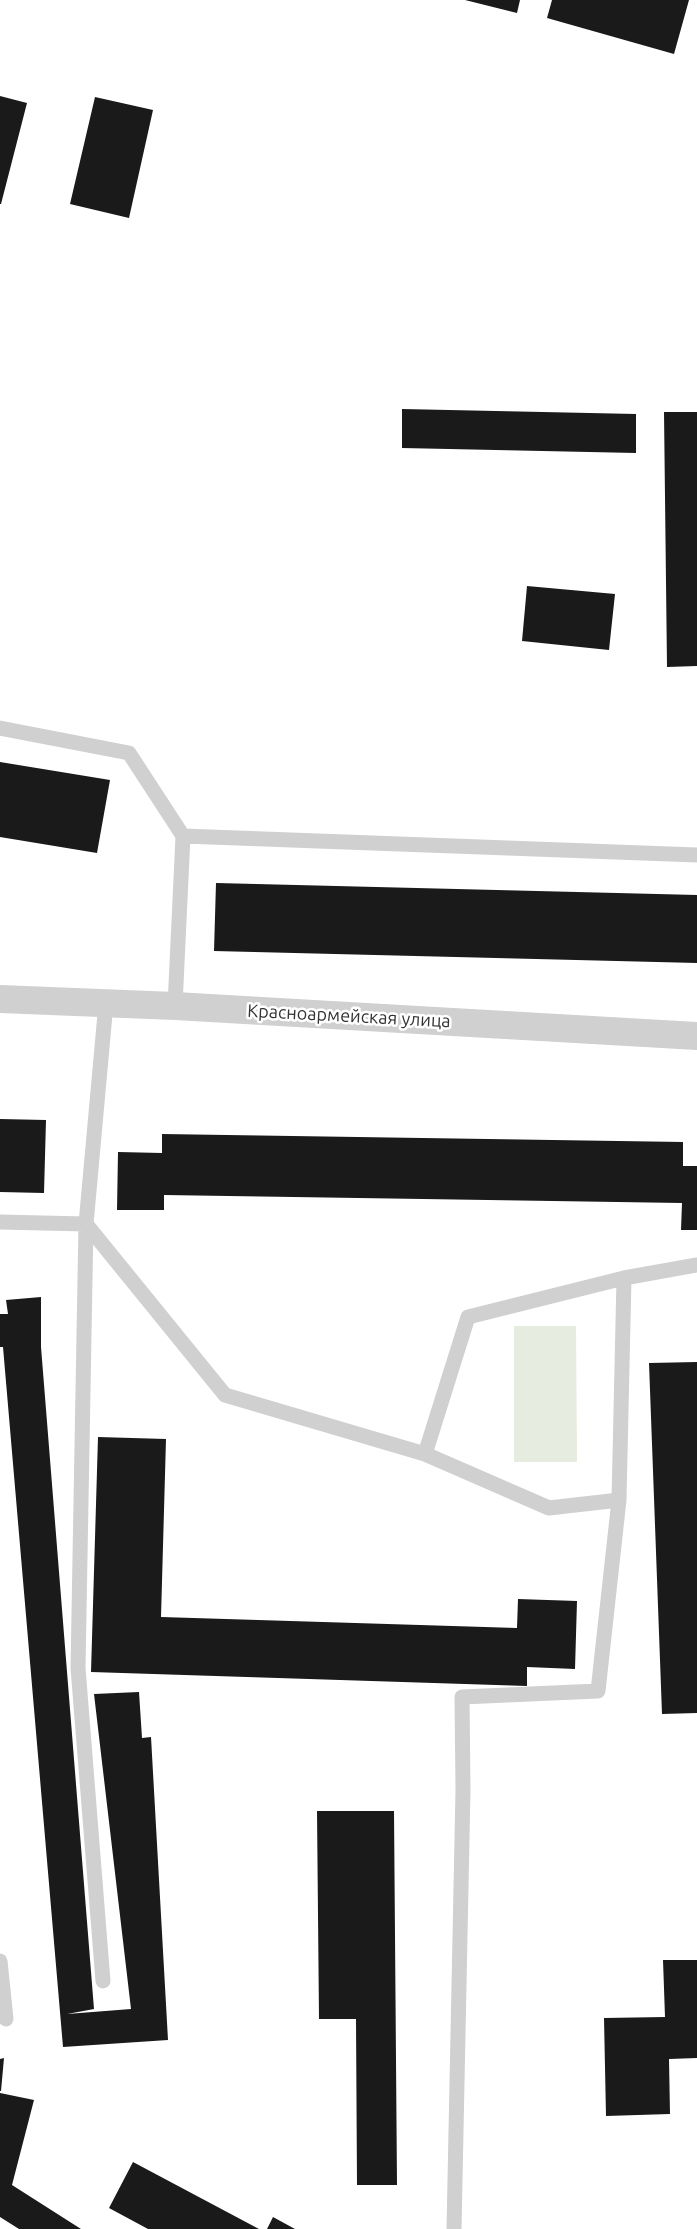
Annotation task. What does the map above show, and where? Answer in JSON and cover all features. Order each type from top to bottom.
[{"type":"street","name":"Красноармейская улица","points":[[0,999],[175,1006],[697,1036]]},
{"type":"lane","points":[[0,728],[129,753],[183,836],[175,1006]]},
{"type":"lane","points":[[183,836],[697,854]]},
{"type":"lane","points":[[103,1981],[78,1668],[86,1224],[106,1003]]},
{"type":"lane","points":[[0,1222],[86,1224],[226,1395],[425,1454],[549,1508],[619,1500]]},
{"type":"lane","points":[[425,1454],[468,1317],[624,1278],[697,1265]]},
{"type":"lane","points":[[454,2229],[463,1790],[462,1697],[598,1692],[619,1500],[624,1278]]},
{"type":"lane","points":[[0,1961],[6,2019]]},
{"type":"shaded area","points":[[514,1326],[576,1326],[577,1462],[514,1462]]},
{"type":"building","points":[[465,0],[520,0],[517,13]]},
{"type":"building","points":[[552,0],[689,0],[674,54],[547,18]]},
{"type":"building","points":[[0,96],[27,103],[1,204],[0,204]]},
{"type":"building","points":[[95,97],[153,110],[129,218],[70,204]]},
{"type":"building","points":[[402,409],[636,414],[636,453],[402,448]]},
{"type":"building","points":[[664,412],[697,412],[697,666],[667,667]]},
{"type":"building","points":[[527,586],[615,594],[609,650],[522,641]]},
{"type":"building","points":[[0,762],[110,780],[97,853],[0,837]]},
{"type":"building","points":[[216,883],[697,895],[697,963],[214,951]]},
{"type":"building","points":[[0,1119],[46,1120],[44,1193],[0,1192]]},
{"type":"building","points":[[162,1134],[683,1142],[683,1166],[697,1166],[697,1230],[681,1230],[682,1203],[164,1195],[164,1210],[117,1210],[118,1152],[162,1153]]},
{"type":"building","points":[[41,1297],[41,1347],[94,2009],[67,2014],[131,2009],[94,1694],[139,1692],[142,1738],[151,1737],[168,2040],[63,2047],[3,1347],[0,1347],[0,1314],[8,1314],[6,1300]]},
{"type":"building","points":[[697,1362],[697,1713],[662,1714],[649,1363]]},
{"type":"building","points":[[98,1437],[166,1439],[161,1617],[517,1628],[518,1599],[577,1601],[575,1669],[527,1667],[527,1686],[91,1672]]},
{"type":"building","points":[[317,1811],[394,1811],[397,2185],[357,2185],[356,2019],[319,2019]]},
{"type":"building","points":[[663,1960],[697,1960],[697,2058],[669,2059],[670,2114],[606,2116],[604,2018],[665,2017]]},
{"type":"building","points":[[4,2058],[1,2091],[0,2091],[0,2059]]},
{"type":"building","points":[[0,2093],[34,2100],[12,2185],[81,2229],[19,2229],[0,2217]]},
{"type":"building","points":[[133,2162],[259,2229],[148,2229],[109,2208]]},
{"type":"building","points":[[273,2217],[295,2229],[267,2229]]}]
